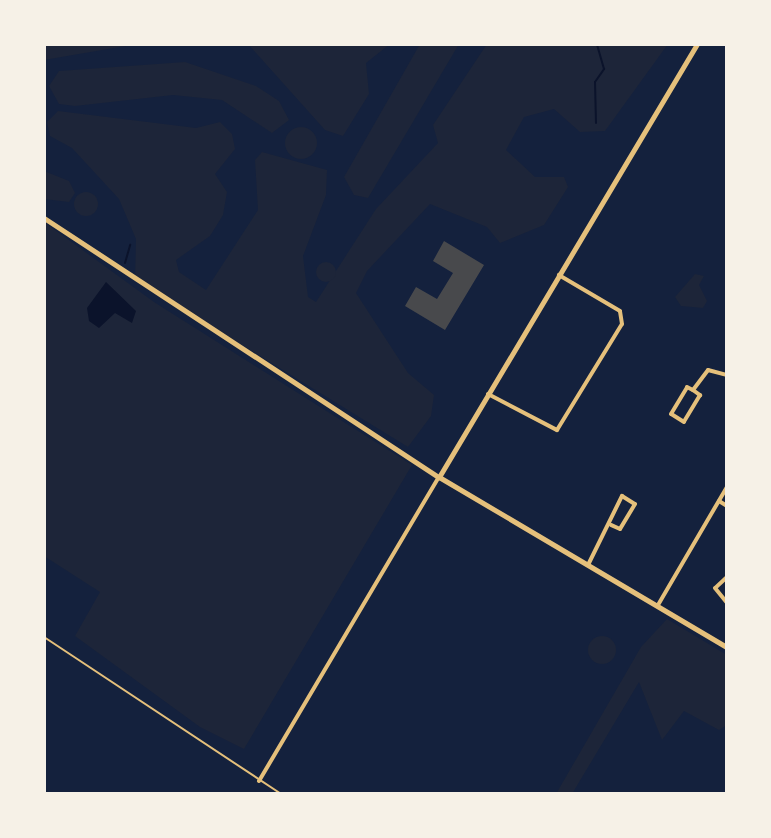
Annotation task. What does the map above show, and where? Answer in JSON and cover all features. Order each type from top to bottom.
[{"type":"street","points":[[259,781],[697,44]]},
{"type":"street","points":[[44,218],[439,477],[727,647]]},
{"type":"street","points":[[488,394],[557,430],[615,337],[621,312],[559,275]]},
{"type":"street","points":[[693,390],[708,370],[727,375]]},
{"type":"street","points":[[687,387],[693,390],[700,395],[684,422],[671,414],[687,387]]},
{"type":"street","points":[[658,605],[727,487]]},
{"type":"street","points":[[588,565],[611,525],[622,496],[635,504],[620,529],[611,525]]},
{"type":"street","points":[[719,501],[727,506]]},
{"type":"street","points":[[727,577],[715,592],[727,603]]},
{"type":"lane","points":[[44,637],[281,794]]},
{"type":"shaded area","points":[[44,44],[137,44],[44,60]]},
{"type":"shaded area","points":[[248,44],[390,44],[366,63],[369,94],[343,136],[325,130]]},
{"type":"shaded area","points":[[420,44],[459,44],[368,198],[354,195],[344,177]]},
{"type":"shaded area","points":[[487,44],[668,44],[605,131],[580,132],[554,109],[524,117],[506,150],[535,177],[564,177],[568,187],[544,225],[500,243],[487,227],[430,204],[367,271],[356,293],[408,373],[434,395],[431,416],[408,447],[135,279],[136,239],[119,199],[72,148],[50,136],[47,122],[58,111],[196,128],[220,122],[232,134],[235,149],[215,174],[227,192],[223,215],[210,236],[176,260],[179,272],[206,290],[258,210],[255,160],[262,152],[327,170],[326,195],[303,256],[308,297],[316,302],[376,209],[438,143],[433,125]]},
{"type":"shaded area","points":[[185,62],[256,86],[279,101],[289,120],[272,133],[222,100],[173,95],[75,106],[59,104],[49,86],[59,71]]},
{"type":"shaded area","points":[[301,127],[312,132],[317,143],[312,154],[301,159],[290,154],[285,143],[290,132]]},
{"type":"shaded area","points":[[44,171],[69,181],[75,193],[69,202],[44,199]]},
{"type":"shaded area","points":[[86,192],[95,195],[98,204],[95,213],[86,216],[77,213],[74,204],[77,195]]},
{"type":"shaded area","points":[[44,222],[154,302],[412,465],[244,749],[200,727],[75,636],[100,592],[44,556]]},
{"type":"shaded area","points":[[322,262],[330,262],[336,272],[330,282],[322,282],[316,276],[316,268]]},
{"type":"shaded area","points":[[695,274],[704,276],[699,285],[707,301],[703,308],[681,306],[675,297]]},
{"type":"shaded area","points":[[106,282],[136,311],[132,323],[115,313],[99,328],[89,321],[87,308]]},
{"type":"shaded area","points":[[667,619],[727,655],[727,725],[719,730],[684,711],[662,740],[639,682],[572,794],[556,794],[641,647]]},
{"type":"shaded area","points":[[602,636],[612,640],[616,650],[612,660],[602,664],[592,660],[588,650],[592,640]]},
{"type":"building","points":[[444,241],[484,265],[445,330],[405,306],[416,287],[437,299],[453,273],[433,261]]},
{"type":"waterway","points":[[596,123],[595,82],[604,69],[597,44]]},
{"type":"waterway","points":[[125,263],[130,245]]}]
